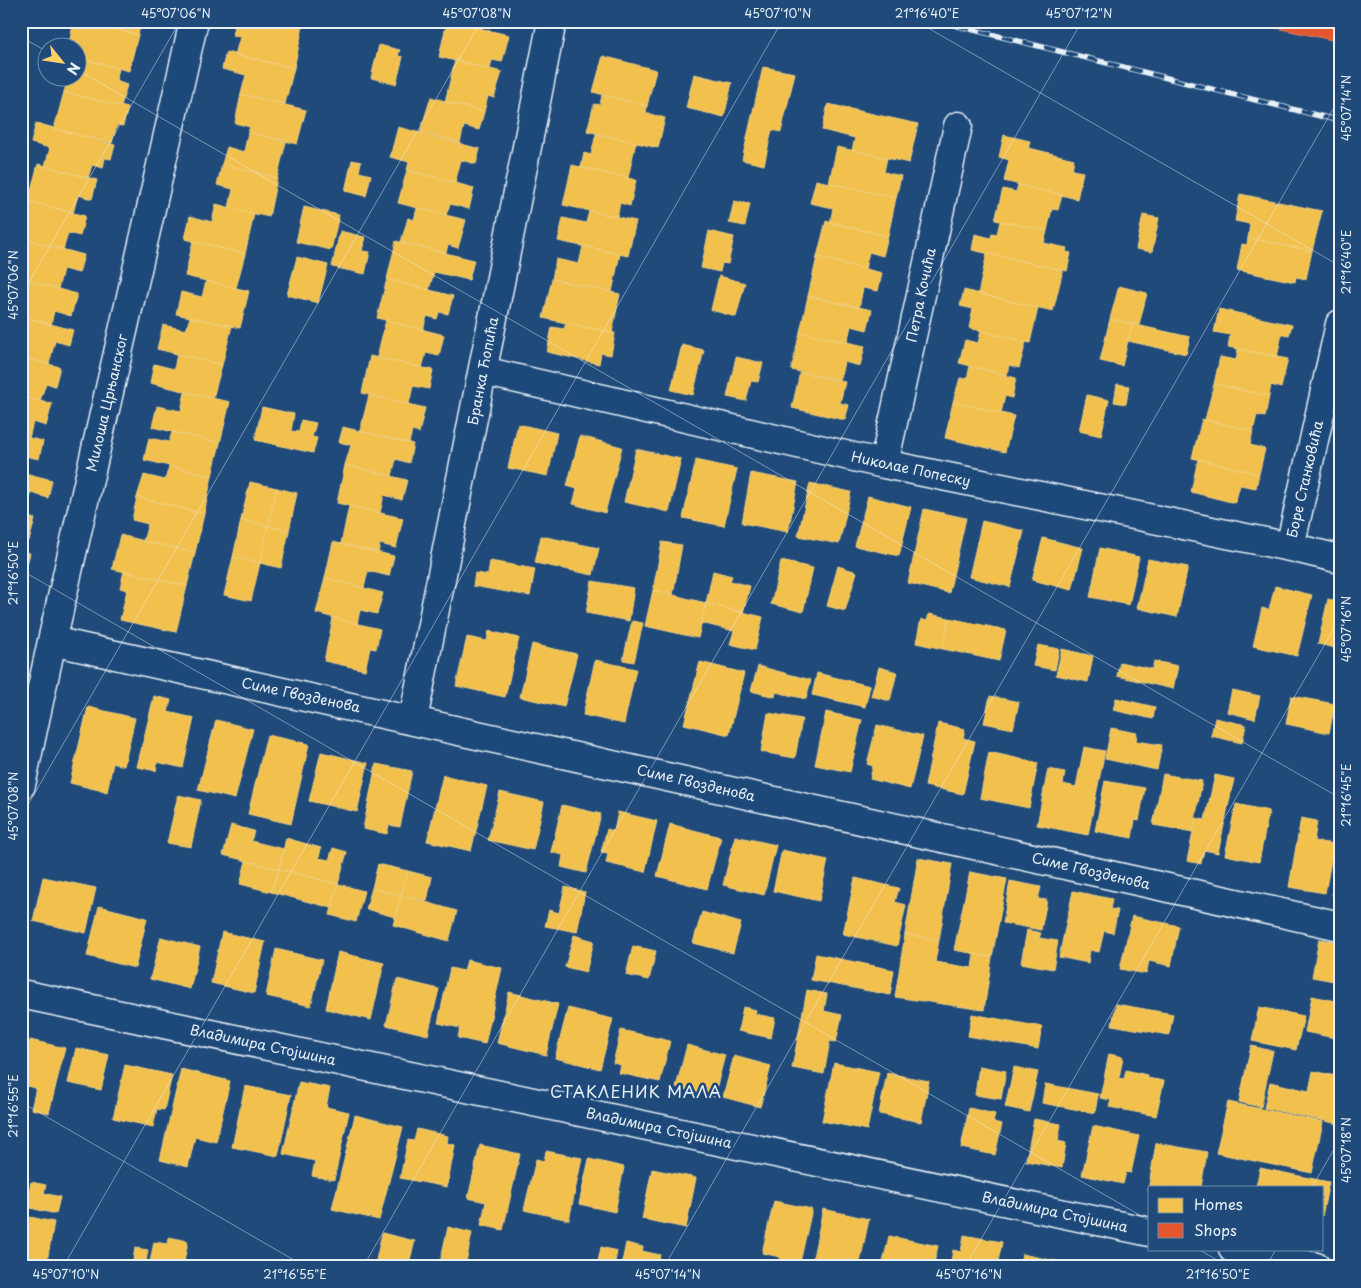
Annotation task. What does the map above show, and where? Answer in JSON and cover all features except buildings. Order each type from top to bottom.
[{"type":"street","name":"Милоша Црњанског","points":[[21,784],[194,21]]},
{"type":"street","name":"Бранка Ћопића","points":[[413,720],[552,21]]},
{"type":"street","name":"Петра Кочића","points":[[884,464],[958,126]]},
{"type":"street","name":"Боре Станковића","points":[[1290,547],[1340,324]]},
{"type":"street","name":"Николае Попеску","points":[[483,371],[884,464],[1290,547],[1340,559]]},
{"type":"street","name":"Симе Гвозденова","points":[[52,641],[1340,926]]},
{"type":"street","name":"Владимира Стојшина","points":[[21,994],[1148,1232]]},
{"type":"street","points":[[1238,1250],[1316,1267]]},
{"type":"railway","points":[[938,21],[1340,121]]},
{"type":"district","name":"СТАКЛЕНИК МАЛА","points":[[636,1092]]}]
